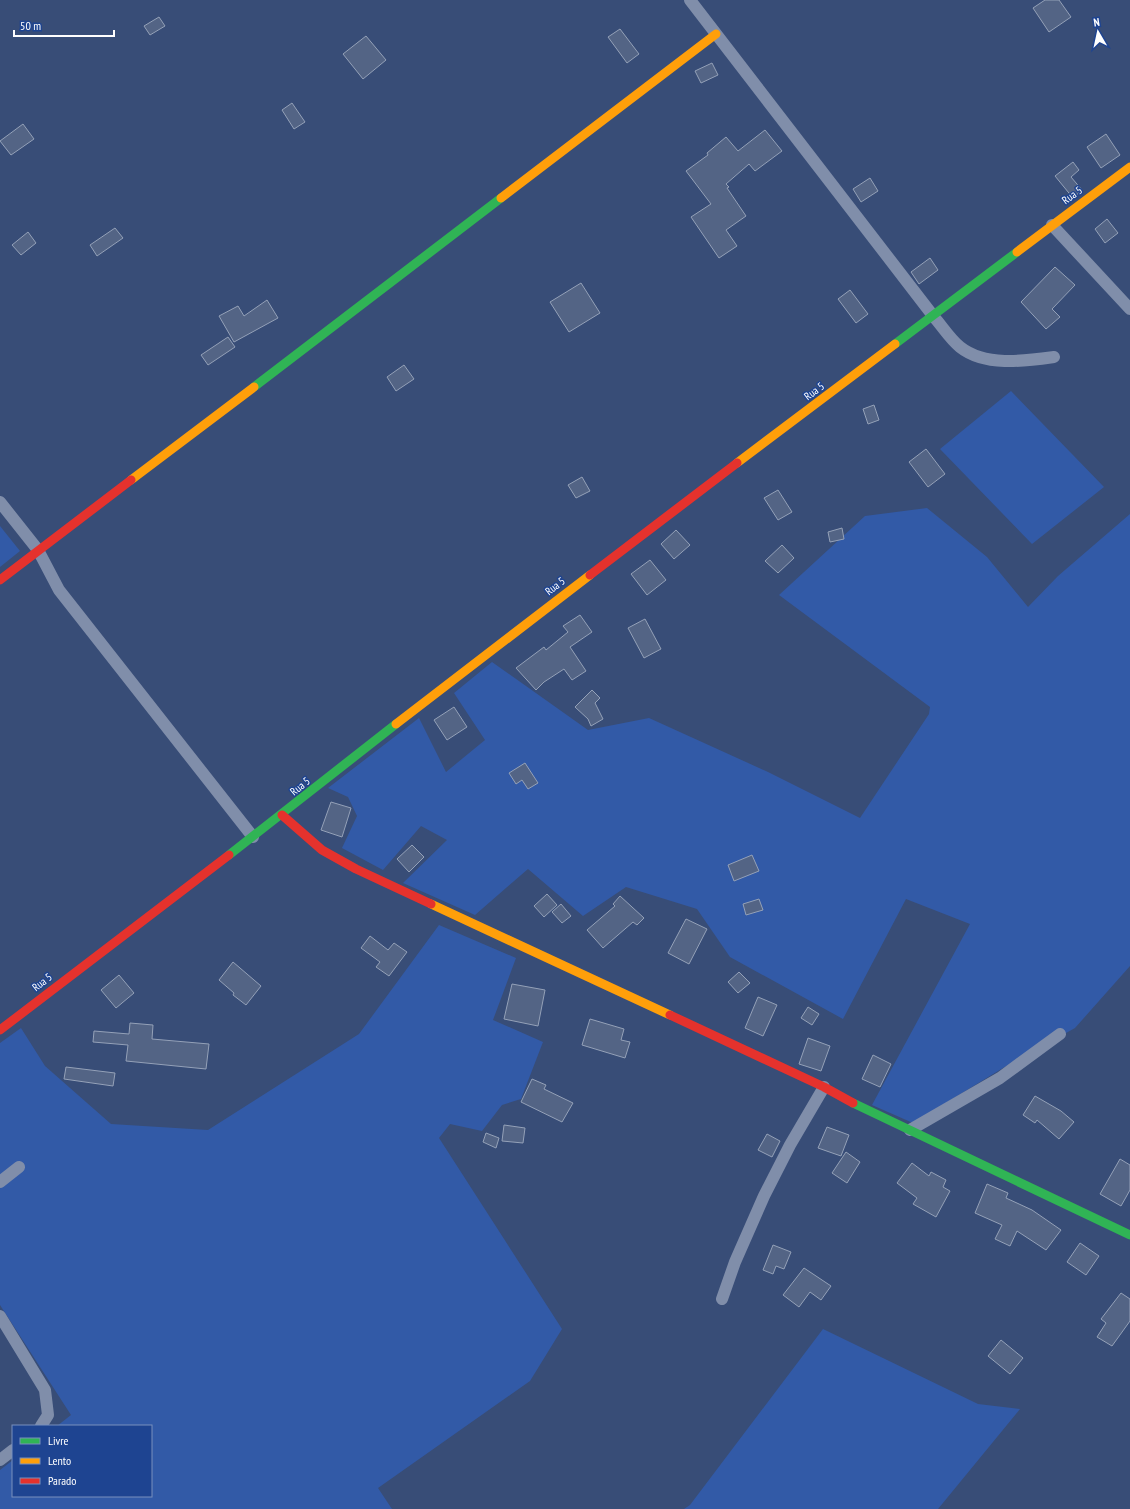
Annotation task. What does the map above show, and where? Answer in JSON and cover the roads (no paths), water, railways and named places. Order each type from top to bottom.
[{"type":"street","points":[[690,0],[934,317],[959,347],[981,358],[1028,360],[1054,357]]},
{"type":"street","points":[[0,580],[716,34]]},
{"type":"street","name":"Rua 5","points":[[0,1030],[254,837],[391,727],[593,572],[934,317],[1052,225],[1130,167]]},
{"type":"street","points":[[1052,225],[1130,309]]},
{"type":"street","points":[[0,502],[38,550],[50,576],[63,596],[254,837]]},
{"type":"street","points":[[282,815],[322,850],[356,869],[824,1087],[869,1112],[1130,1235]]},
{"type":"street","points":[[910,1130],[1000,1078],[1060,1034]]},
{"type":"street","points":[[722,1299],[735,1262],[764,1196],[790,1145],[824,1087]]},
{"type":"street","points":[[0,1182],[19,1167]]},
{"type":"street","points":[[2,1322],[45,1390],[48,1415],[43,1425]]},
{"type":"street","points":[[0,1460],[12,1451]]}]
